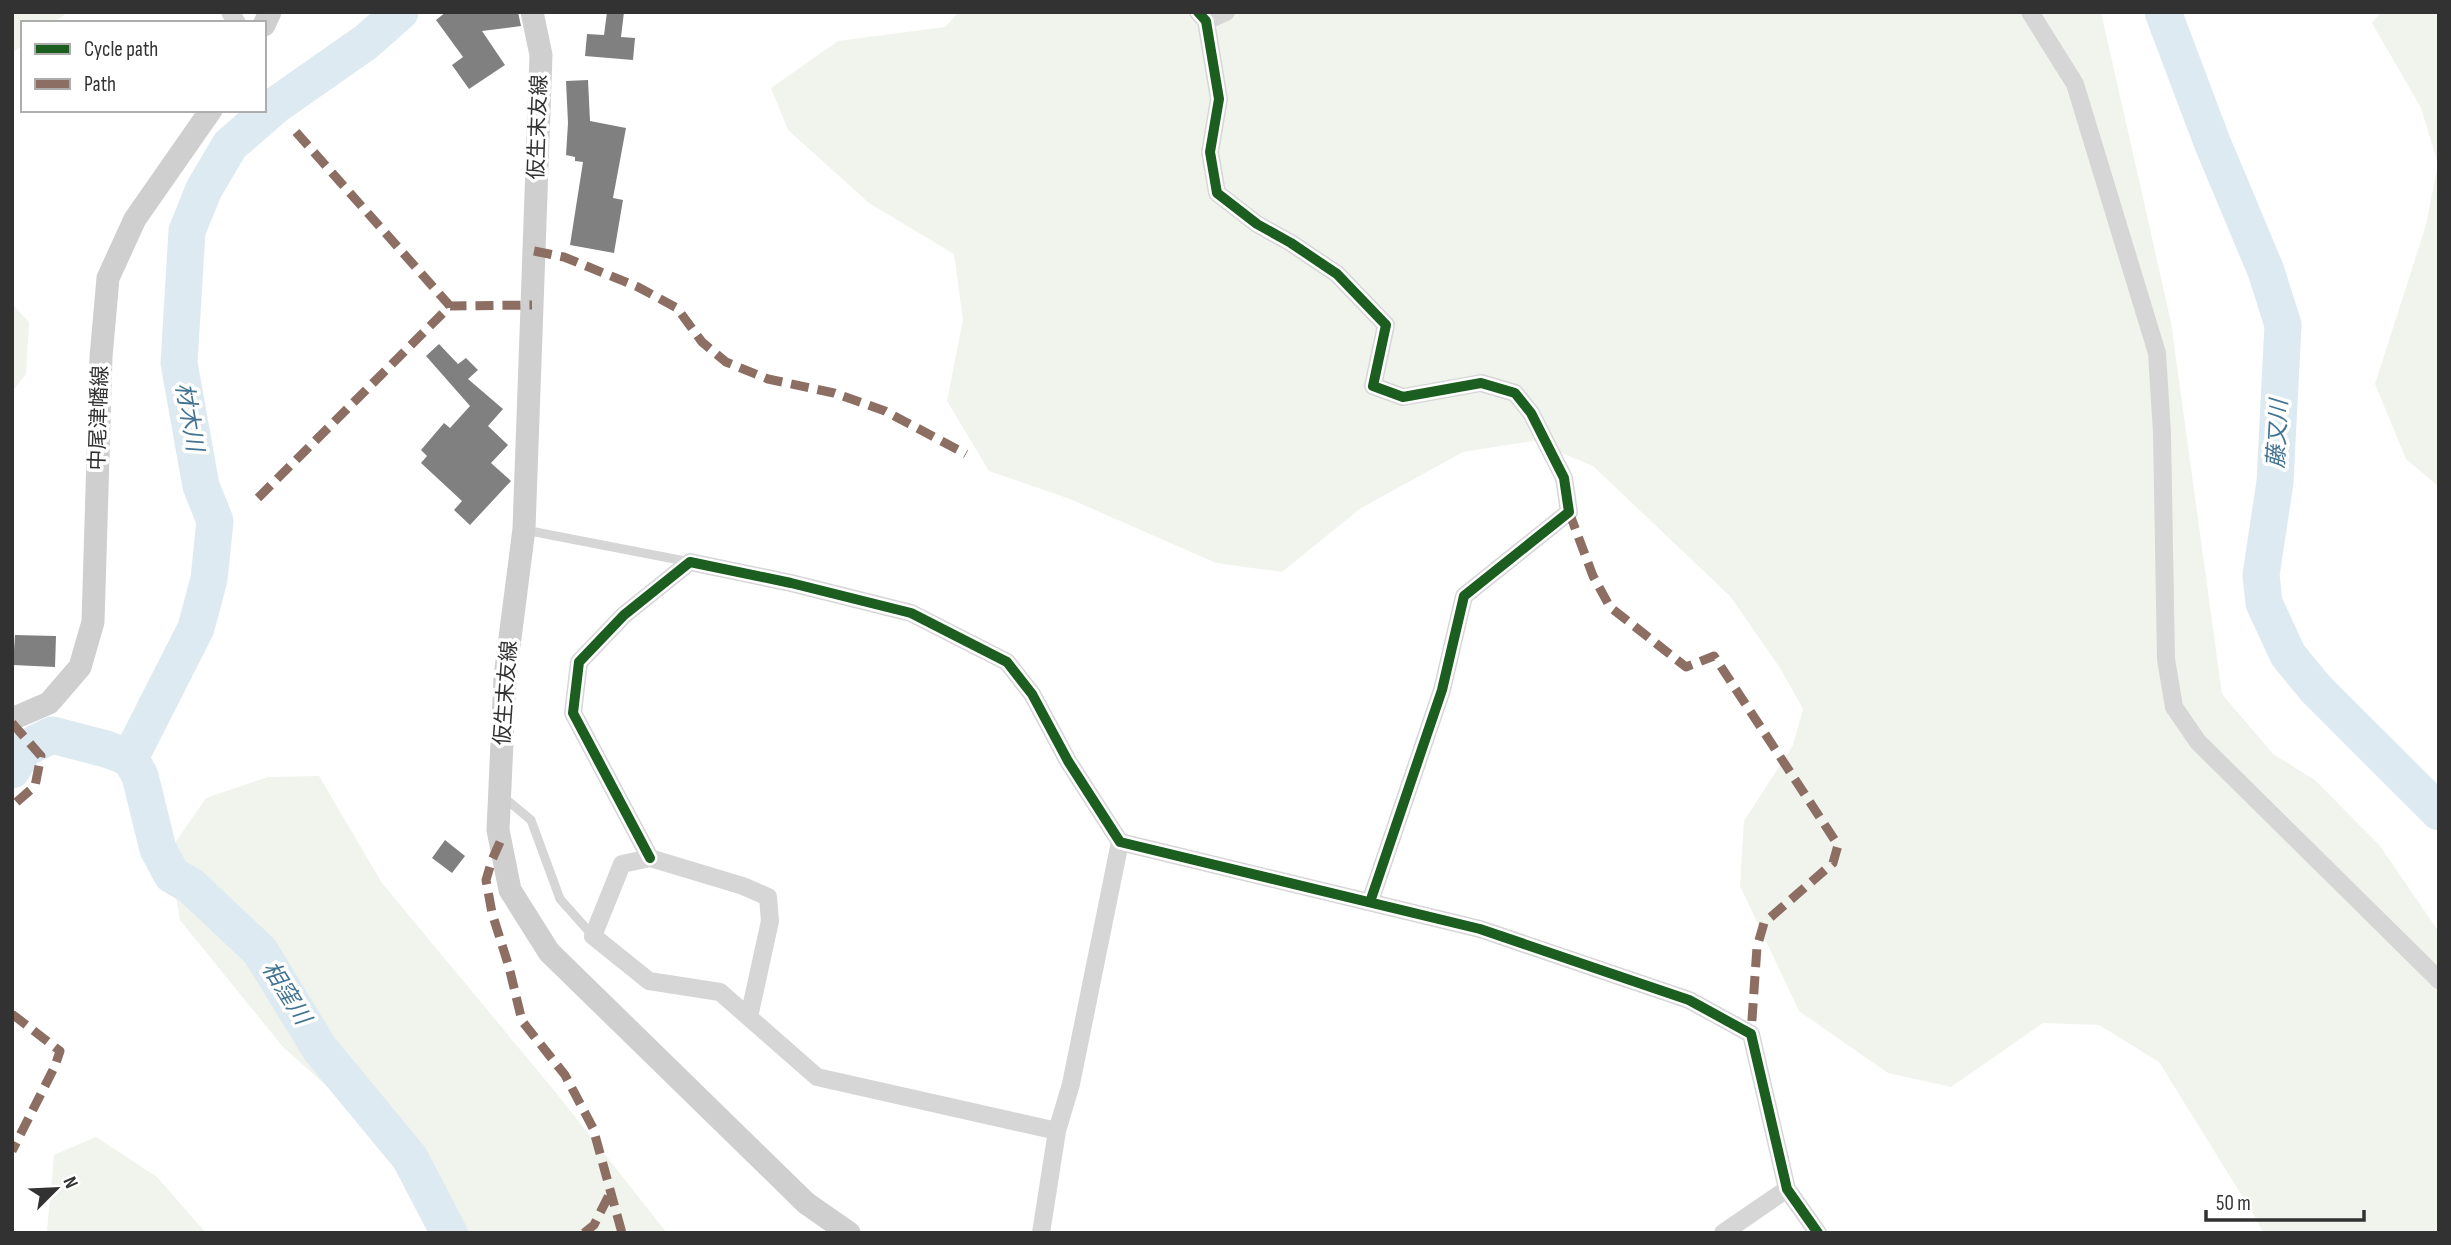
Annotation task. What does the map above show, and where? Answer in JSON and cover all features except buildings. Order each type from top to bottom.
[{"type":"main road","name":"仮生末友線","points":[[532,12],[541,55],[524,529],[505,677],[498,830],[510,890],[549,952],[806,1203],[849,1233]]},
{"type":"main road","name":"中尾津幡線","points":[[12,719],[49,703],[80,667],[93,622],[101,357],[108,278],[135,219],[210,112]]},
{"type":"street","points":[[1226,12],[1202,17],[1219,99],[1210,152],[1217,192],[1257,224],[1337,274],[1386,325],[1373,386],[1403,397],[1481,383],[1515,393],[1531,413],[1564,478],[1569,512],[1464,596],[1442,690],[1370,902]]},
{"type":"street","points":[[2030,12],[2075,84],[2157,354],[2162,433],[2166,659],[2174,707],[2198,742],[2439,979]]},
{"type":"street","points":[[650,858],[573,713],[579,662],[624,615],[690,562],[791,583],[911,613],[1007,662],[1032,694],[1068,761],[1119,842],[1071,1084],[1057,1131],[1041,1233]]},
{"type":"street","points":[[1119,842],[1480,929],[1689,1000],[1751,1034],[1787,1189],[1818,1233]]},
{"type":"street","points":[[749,1017],[770,921],[768,897],[743,886],[650,858],[622,864],[593,936],[649,981],[720,992],[817,1077],[1057,1131]]},
{"type":"street","points":[[1723,1233],[1787,1189]]},
{"type":"lane","points":[[524,529],[690,562]]},
{"type":"lane","points":[[500,793],[531,820],[560,899],[593,936]]},
{"type":"shaded area","points":[[12,12],[68,12],[56,21],[21,21],[21,46],[12,53]]},
{"type":"shaded area","points":[[959,12],[2101,12],[2171,322],[2222,694],[2273,754],[2315,780],[2380,846],[2439,932],[2439,1233],[2263,1233],[2159,1062],[2099,1025],[2043,1023],[1951,1087],[1888,1073],[1799,1011],[1740,886],[1744,821],[1793,745],[1803,709],[1780,668],[1730,596],[1593,466],[1533,441],[1463,452],[1361,508],[1282,572],[1216,563],[1070,499],[989,471],[947,401],[963,320],[954,254],[869,203],[788,130],[771,88],[838,41],[945,27]]},
{"type":"shaded area","points":[[2381,12],[2439,12],[2439,487],[2406,459],[2375,384],[2426,225],[2438,164],[2421,108],[2372,23]]},
{"type":"shaded area","points":[[12,304],[29,322],[26,374],[12,392]]},
{"type":"shaded area","points":[[319,776],[382,883],[557,1094],[667,1233],[455,1233],[452,1223],[417,1167],[283,1047],[180,920],[168,853],[206,798],[268,777]]},
{"type":"shaded area","points":[[96,1137],[157,1177],[206,1233],[49,1233],[47,1230],[54,1155]]},
{"type":"waterway","name":"材木川","points":[[130,758],[196,628],[209,579],[215,521],[201,486],[179,363],[187,231],[204,189],[230,145],[276,105],[366,42],[400,12]]},
{"type":"waterway","name":"藤又川","points":[[2163,12],[2212,142],[2266,271],[2283,325],[2275,482],[2261,575],[2264,603],[2288,655],[2316,689],[2439,812]]},
{"type":"waterway","name":"材木川","points":[[12,770],[24,749],[52,735],[130,758]]},
{"type":"waterway","name":"相窪川","points":[[130,758],[140,776],[158,849],[172,875],[191,886],[260,951],[320,1049],[410,1158],[449,1233]]},
{"type":"marked path","points":[[296,132],[450,306]]},
{"type":"marked path","points":[[534,251],[564,257],[638,287],[677,308],[702,342],[726,362],[768,379],[834,393],[885,411],[966,454]]},
{"type":"marked path","points":[[258,498],[450,306],[532,305]]},
{"type":"marked path","points":[[1569,512],[1593,576],[1610,607],[1686,667],[1714,656],[1838,845],[1833,863],[1764,923],[1757,947],[1751,1034]]},
{"type":"marked path","points":[[12,723],[41,756],[35,786],[12,806]]},
{"type":"marked path","points":[[500,842],[486,880],[492,913],[522,1021],[565,1075],[593,1128],[622,1233]]},
{"type":"marked path","points":[[12,1014],[60,1051],[12,1151]]},
{"type":"marked path","points":[[584,1233],[594,1225],[612,1189]]},
{"type":"cycle path","points":[[1198,12],[1206,21],[1219,99],[1210,152],[1217,193],[1257,224],[1337,274],[1386,325],[1373,386],[1403,397],[1481,383],[1515,393],[1531,413],[1564,478],[1569,512],[1464,596],[1442,690],[1370,902]]},
{"type":"cycle path","points":[[650,858],[573,713],[579,662],[624,615],[690,562],[791,583],[911,613],[1007,662],[1032,694],[1068,761],[1120,842],[1480,929],[1689,1000],[1751,1034],[1787,1189],[1818,1233]]}]
